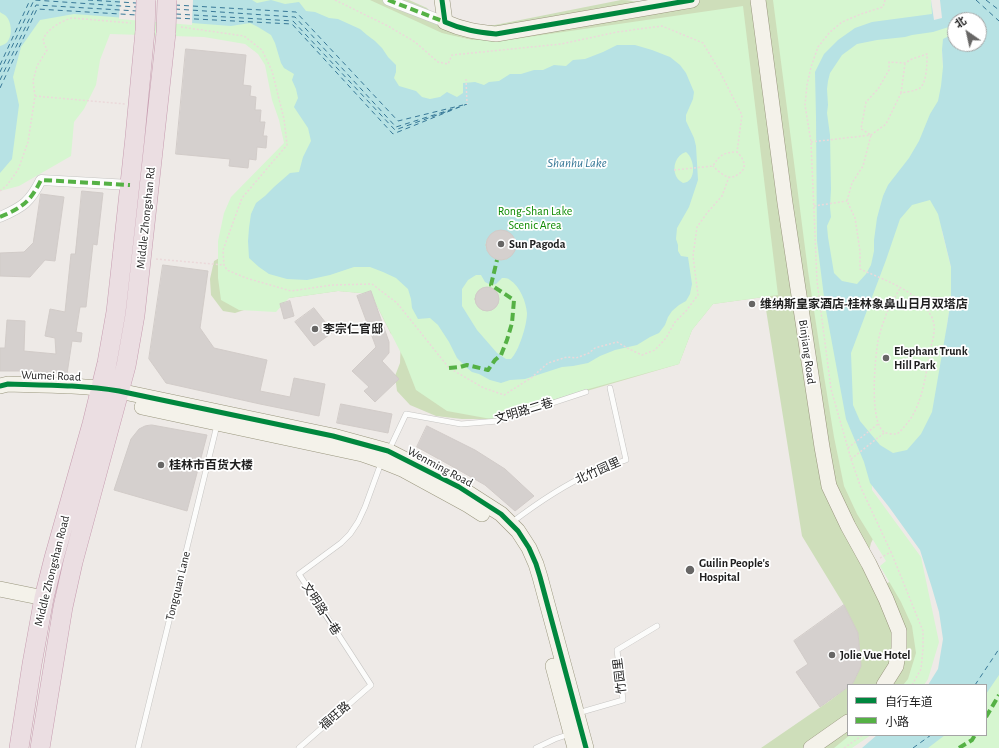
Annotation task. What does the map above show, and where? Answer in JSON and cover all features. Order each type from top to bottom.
[{"type":"highway","name":"Middle Zhongshan Rd","points":[[109,395],[107,362],[116,312],[130,185],[140,27],[146,0]]},
{"type":"highway","name":"Middle Zhongshan Rd","points":[[109,395],[126,366],[135,315],[174,30],[167,0]]},
{"type":"highway","name":"Middle Zhongshan Road","points":[[19,748],[44,598],[54,558],[109,395]]},
{"type":"highway","name":"Middle Zhongshan Road","points":[[40,748],[63,607],[109,395]]},
{"type":"street","points":[[388,0],[460,28],[478,33],[496,34],[658,3],[692,0]]},
{"type":"street","points":[[442,0],[445,22]]},
{"type":"street","name":"Binjiang Road","points":[[758,0],[787,210],[829,486],[848,526],[870,564],[886,599],[898,631],[899,648],[896,666],[885,684]]},
{"type":"street","points":[[0,217],[24,205],[35,193],[42,180],[130,185]]},
{"type":"street","name":"Wumei Road","points":[[0,386],[8,384],[78,386],[109,395]]},
{"type":"street","name":"Wumei Road","points":[[0,390],[8,392],[109,395]]},
{"type":"street","name":"Wenming Road","points":[[109,395],[218,423],[362,454],[385,456],[402,469],[468,505],[496,523],[510,537],[521,553],[527,567],[573,741]]},
{"type":"street","name":"Wenming Road","points":[[109,395],[332,436],[459,487],[501,514],[518,531],[529,548],[536,564],[586,748]]},
{"type":"street","points":[[0,589],[44,598]]},
{"type":"street","points":[[811,748],[847,723]]},
{"type":"lane","name":"北竹园里","points":[[510,523],[537,503],[563,488],[591,473],[626,460],[610,388]]},
{"type":"lane","name":"文明路二巷","points":[[385,456],[406,414],[461,424],[498,421],[586,392]]},
{"type":"lane","name":"Tongquan Lane","points":[[138,748],[218,423]]},
{"type":"lane","name":"文明路一巷","points":[[371,685],[299,574],[341,543],[350,534],[365,507],[385,456]]},
{"type":"lane","name":"竹园里","points":[[577,713],[623,700],[617,650],[657,626]]},
{"type":"lane","name":"福旺路","points":[[299,748],[371,685]]},
{"type":"lane","points":[[536,748],[555,739],[573,741]]},
{"type":"path","points":[[335,0],[388,26],[415,42],[438,62],[448,64],[452,55],[561,44],[617,32],[662,26],[704,44],[742,115],[737,152]]},
{"type":"path","points":[[885,0],[883,6],[842,22],[830,32],[818,47],[811,67],[805,105],[811,142],[817,281],[831,389],[861,488],[891,552],[923,631],[924,648],[920,669],[912,684]]},
{"type":"path","points":[[0,191],[7,185],[18,170],[28,142],[35,96],[33,81],[37,66],[47,50],[43,41],[44,35],[63,20],[72,18],[140,27]]},
{"type":"path","points":[[174,30],[244,36],[262,50],[272,71],[284,119],[287,145],[242,198],[224,250],[224,265],[227,270],[246,278],[291,291],[332,286],[372,284],[397,303],[449,368],[484,388],[504,394],[531,378],[548,363],[567,357],[576,358],[589,353],[595,348],[617,342],[642,355],[655,350],[666,338],[675,322],[698,296],[693,256],[697,227],[722,196],[729,177]]},
{"type":"path","points":[[871,135],[861,129],[866,102],[878,89],[888,70],[889,62],[905,63],[927,54],[924,83],[919,88],[901,94]]},
{"type":"path","points":[[811,142],[871,135],[886,124],[901,94],[905,63]]},
{"type":"path","points":[[466,79],[467,104]]},
{"type":"path","points":[[871,135],[862,166],[852,183],[847,201],[856,218],[860,251],[860,269],[884,280],[900,288],[915,296],[925,306],[931,316],[934,330],[925,379],[919,401],[910,421],[898,433],[891,434],[884,432],[878,424],[874,395],[878,341],[885,315],[900,288]]},
{"type":"path","points":[[674,170],[713,166],[722,174],[729,177],[736,177],[743,171],[744,164],[743,158],[737,152],[728,152],[716,160],[713,166]]},
{"type":"path","points":[[814,206],[847,201]]},
{"type":"path","points":[[848,448],[878,424]]},
{"type":"path","points":[[851,459],[884,432]]},
{"type":"path","points":[[870,564],[891,552]]},
{"type":"path","points":[[844,748],[862,736]]},
{"type":"green space","name":"Rong-Shan Lake Scenic Area","points":[[0,0],[370,0],[442,33],[471,40],[508,40],[743,6],[778,295],[713,304],[692,330],[679,364],[585,390],[491,419],[447,411],[416,390],[404,359],[371,294],[338,291],[289,298],[276,312],[239,310],[221,300],[218,278],[218,241],[224,213],[231,197],[284,143],[279,120],[272,100],[265,65],[258,54],[245,44],[204,37],[110,34],[100,60],[96,85],[84,109],[74,122],[71,156],[19,186],[0,191]]},
{"type":"green space","name":"Rong-Shan Lake Scenic Area","points":[[271,0],[409,0],[427,8],[444,28],[495,25],[621,0],[646,3],[649,0],[853,0],[824,54],[876,533],[869,551],[877,573],[887,583],[898,579],[929,641],[907,684],[852,684],[861,666],[858,633],[844,605],[802,536],[764,297],[713,304],[692,330],[679,364],[491,419],[462,419],[436,416],[410,405],[397,391],[395,376],[400,363],[401,339],[391,334],[371,294],[338,291],[289,298],[259,305],[235,313],[223,311],[211,295],[210,279],[214,261],[573,60]]},
{"type":"green space","name":"Elephant Trunk Hill Park","points":[[773,0],[931,0],[933,14],[947,20],[947,43],[942,50],[942,231],[951,267],[951,299],[938,416],[908,462],[872,459],[872,490],[921,557],[939,642],[928,679],[925,684],[904,684],[908,679],[916,653],[912,626],[901,602],[880,566],[886,561],[857,514],[844,486],[824,376],[808,271]]},
{"type":"green space","points":[[999,665],[999,748],[914,748],[928,736],[987,736],[987,684]]},
{"type":"green space","points":[[847,688],[847,736],[861,736],[845,748],[761,748]]},
{"type":"green space","points":[[849,736],[870,736],[852,748],[834,748]]},
{"type":"water","name":"Shanhu Lake","points":[[0,0],[252,0],[257,3],[271,0],[285,4],[299,2],[306,11],[315,12],[329,18],[338,19],[360,29],[382,48],[396,65],[394,78],[399,86],[416,91],[422,97],[430,99],[440,97],[447,92],[457,97],[463,93],[463,83],[475,82],[484,85],[489,82],[499,81],[510,74],[521,74],[534,70],[543,70],[554,65],[566,66],[573,60],[585,59],[617,45],[635,45],[670,57],[680,65],[686,73],[694,92],[693,99],[686,115],[686,121],[696,146],[698,180],[689,207],[677,228],[676,239],[678,251],[681,256],[688,257],[692,284],[690,294],[686,301],[672,311],[659,333],[637,345],[615,350],[588,363],[562,367],[525,379],[510,380],[501,383],[490,380],[472,372],[457,358],[438,325],[430,318],[418,319],[412,308],[408,289],[396,278],[370,267],[354,267],[330,275],[307,280],[287,279],[269,274],[249,258],[249,228],[251,214],[256,203],[290,173],[299,172],[303,157],[311,141],[308,128],[294,107],[298,98],[292,80],[294,74],[284,68],[281,63],[271,35],[250,23],[231,26],[74,14],[40,20],[21,47],[13,77],[19,105],[12,159],[0,173],[0,46],[8,41],[11,31],[8,18],[0,12]],"holes":[[[686,152],[689,155],[693,165],[693,170],[691,179],[688,182],[683,183],[676,177],[674,169],[677,159]],[[497,231],[512,235],[515,245],[514,250],[509,257],[503,260],[491,256],[487,250],[486,244],[489,237]],[[476,275],[481,275],[485,282],[491,285],[496,284],[502,278],[506,278],[514,283],[520,290],[525,304],[527,318],[520,344],[511,359],[506,359],[497,353],[477,330],[462,306],[462,289],[468,280]]]},
{"type":"water","points":[[931,0],[999,0],[999,675],[987,693],[987,684],[929,684],[938,669],[943,639],[939,612],[932,588],[920,550],[870,483],[864,462],[846,419],[825,305],[817,241],[815,72],[824,54],[838,40],[855,28],[872,22],[932,14]],"holes":[[[947,12],[987,12],[987,52],[947,52],[947,37],[943,39],[943,67],[938,101],[930,114],[919,141],[909,158],[888,185],[883,196],[877,218],[874,251],[871,265],[866,274],[857,284],[842,281],[834,273],[827,226],[831,217],[830,135],[827,113],[827,89],[830,73],[842,55],[857,44],[933,32],[947,28]],[[930,200],[938,214],[951,267],[951,299],[932,412],[921,434],[907,450],[893,453],[880,445],[860,421],[853,405],[851,353],[900,219],[912,205]]]},
{"type":"water","points":[[876,736],[944,736],[928,748],[862,748]]},
{"type":"pier","points":[[120,0],[193,0],[192,25],[119,19]]},
{"type":"pier","points":[[931,0],[940,0],[942,18],[934,20]]},
{"type":"building","points":[[186,49],[246,55],[243,85],[251,86],[250,96],[256,97],[255,110],[261,110],[260,122],[265,122],[263,136],[267,136],[266,148],[257,147],[256,160],[249,159],[248,168],[229,166],[230,159],[176,154]]},
{"type":"building","points":[[82,191],[103,193],[97,245],[93,244],[86,307],[80,307],[76,332],[82,333],[81,342],[72,341],[67,374],[0,371],[0,348],[5,348],[7,320],[25,321],[24,351],[56,354],[55,338],[45,336],[50,309],[65,312],[71,254],[75,254]]},
{"type":"building","points":[[41,194],[64,197],[55,261],[45,260],[30,277],[0,276],[0,253],[24,252],[33,243]]},
{"type":"building","name":"Sun Pagoda","points":[[501,230],[507,231],[515,239],[515,251],[507,259],[501,260],[495,259],[487,251],[486,245],[487,239],[495,231]]},
{"type":"building","points":[[163,265],[208,271],[200,328],[214,348],[267,360],[260,391],[290,397],[294,378],[325,384],[319,416],[166,383],[149,359]]},
{"type":"building","points":[[487,287],[492,288],[498,294],[498,304],[492,310],[487,311],[482,310],[476,304],[475,299],[476,294],[482,288]]},
{"type":"building","points":[[371,291],[389,342],[389,353],[382,361],[399,379],[375,402],[364,391],[369,387],[352,371],[376,347],[357,296]]},
{"type":"building","points":[[290,301],[294,316],[284,319],[280,304]]},
{"type":"building","points":[[314,308],[333,332],[314,346],[295,322]]},
{"type":"building","points":[[341,404],[392,414],[388,433],[337,423]]},
{"type":"building","name":"桂林市百货大楼","points":[[152,425],[207,435],[187,511],[114,490],[131,439],[139,429]]},
{"type":"building","points":[[427,426],[475,450],[505,469],[534,496],[515,511],[485,485],[417,447]]},
{"type":"building","name":"Jolie Vue Hotel","points":[[844,605],[858,633],[861,666],[853,683],[847,684],[847,688],[820,707],[796,672],[808,664],[794,641]]},
{"type":"ferry route","points":[[0,65],[30,0]]},
{"type":"ferry route","points":[[0,72],[34,0],[136,7]]},
{"type":"ferry route","points":[[88,0],[136,3]]},
{"type":"ferry route","points":[[976,0],[999,21]]},
{"type":"ferry route","points":[[986,0],[999,10]]},
{"type":"ferry route","points":[[0,80],[36,5],[137,11]]},
{"type":"ferry route","points":[[175,5],[296,12],[398,121],[463,105]]},
{"type":"ferry route","points":[[0,88],[37,9],[137,15]]},
{"type":"ferry route","points":[[175,9],[295,17],[396,127],[459,107]]},
{"type":"ferry route","points":[[176,14],[293,21],[395,130],[451,110]]},
{"type":"ferry route","points":[[176,18],[292,24],[393,134],[467,104]]},
{"type":"ferry route","points":[[976,684],[999,649]]},
{"type":"ferry route","points":[[913,748],[930,736]]},
{"type":"marked path","points":[[388,0],[445,22]]},
{"type":"marked path","points":[[0,217],[15,210],[25,203],[33,194],[41,180],[130,185]]},
{"type":"marked path","points":[[449,368],[467,365],[488,370],[495,360],[501,355],[512,323],[514,300],[491,285],[497,260]]},
{"type":"marked path","points":[[987,715],[999,695]]},
{"type":"marked path","points":[[959,748],[972,740],[974,736]]},
{"type":"cycle path","points":[[442,0],[445,22],[470,30],[496,34],[692,0]]},
{"type":"cycle path","points":[[0,386],[8,384],[64,386],[119,391],[333,436],[388,451],[459,487],[501,514],[518,531],[529,548],[540,577],[586,748]]},
{"type":"place","name":"Sun Pagoda","points":[[501,244]]},
{"type":"place","name":"维纳斯皇家酒店-桂林象鼻山日月双塔店","points":[[752,304]]},
{"type":"place","name":"李宗仁官邸","points":[[315,329]]},
{"type":"place","name":"Elephant Trunk Hill Park","points":[[886,358]]},
{"type":"place","name":"桂林市百货大楼","points":[[161,465]]},
{"type":"place","name":"Guilin People's Hospital","points":[[690,570]]},
{"type":"place","name":"Jolie Vue Hotel","points":[[832,655]]}]
